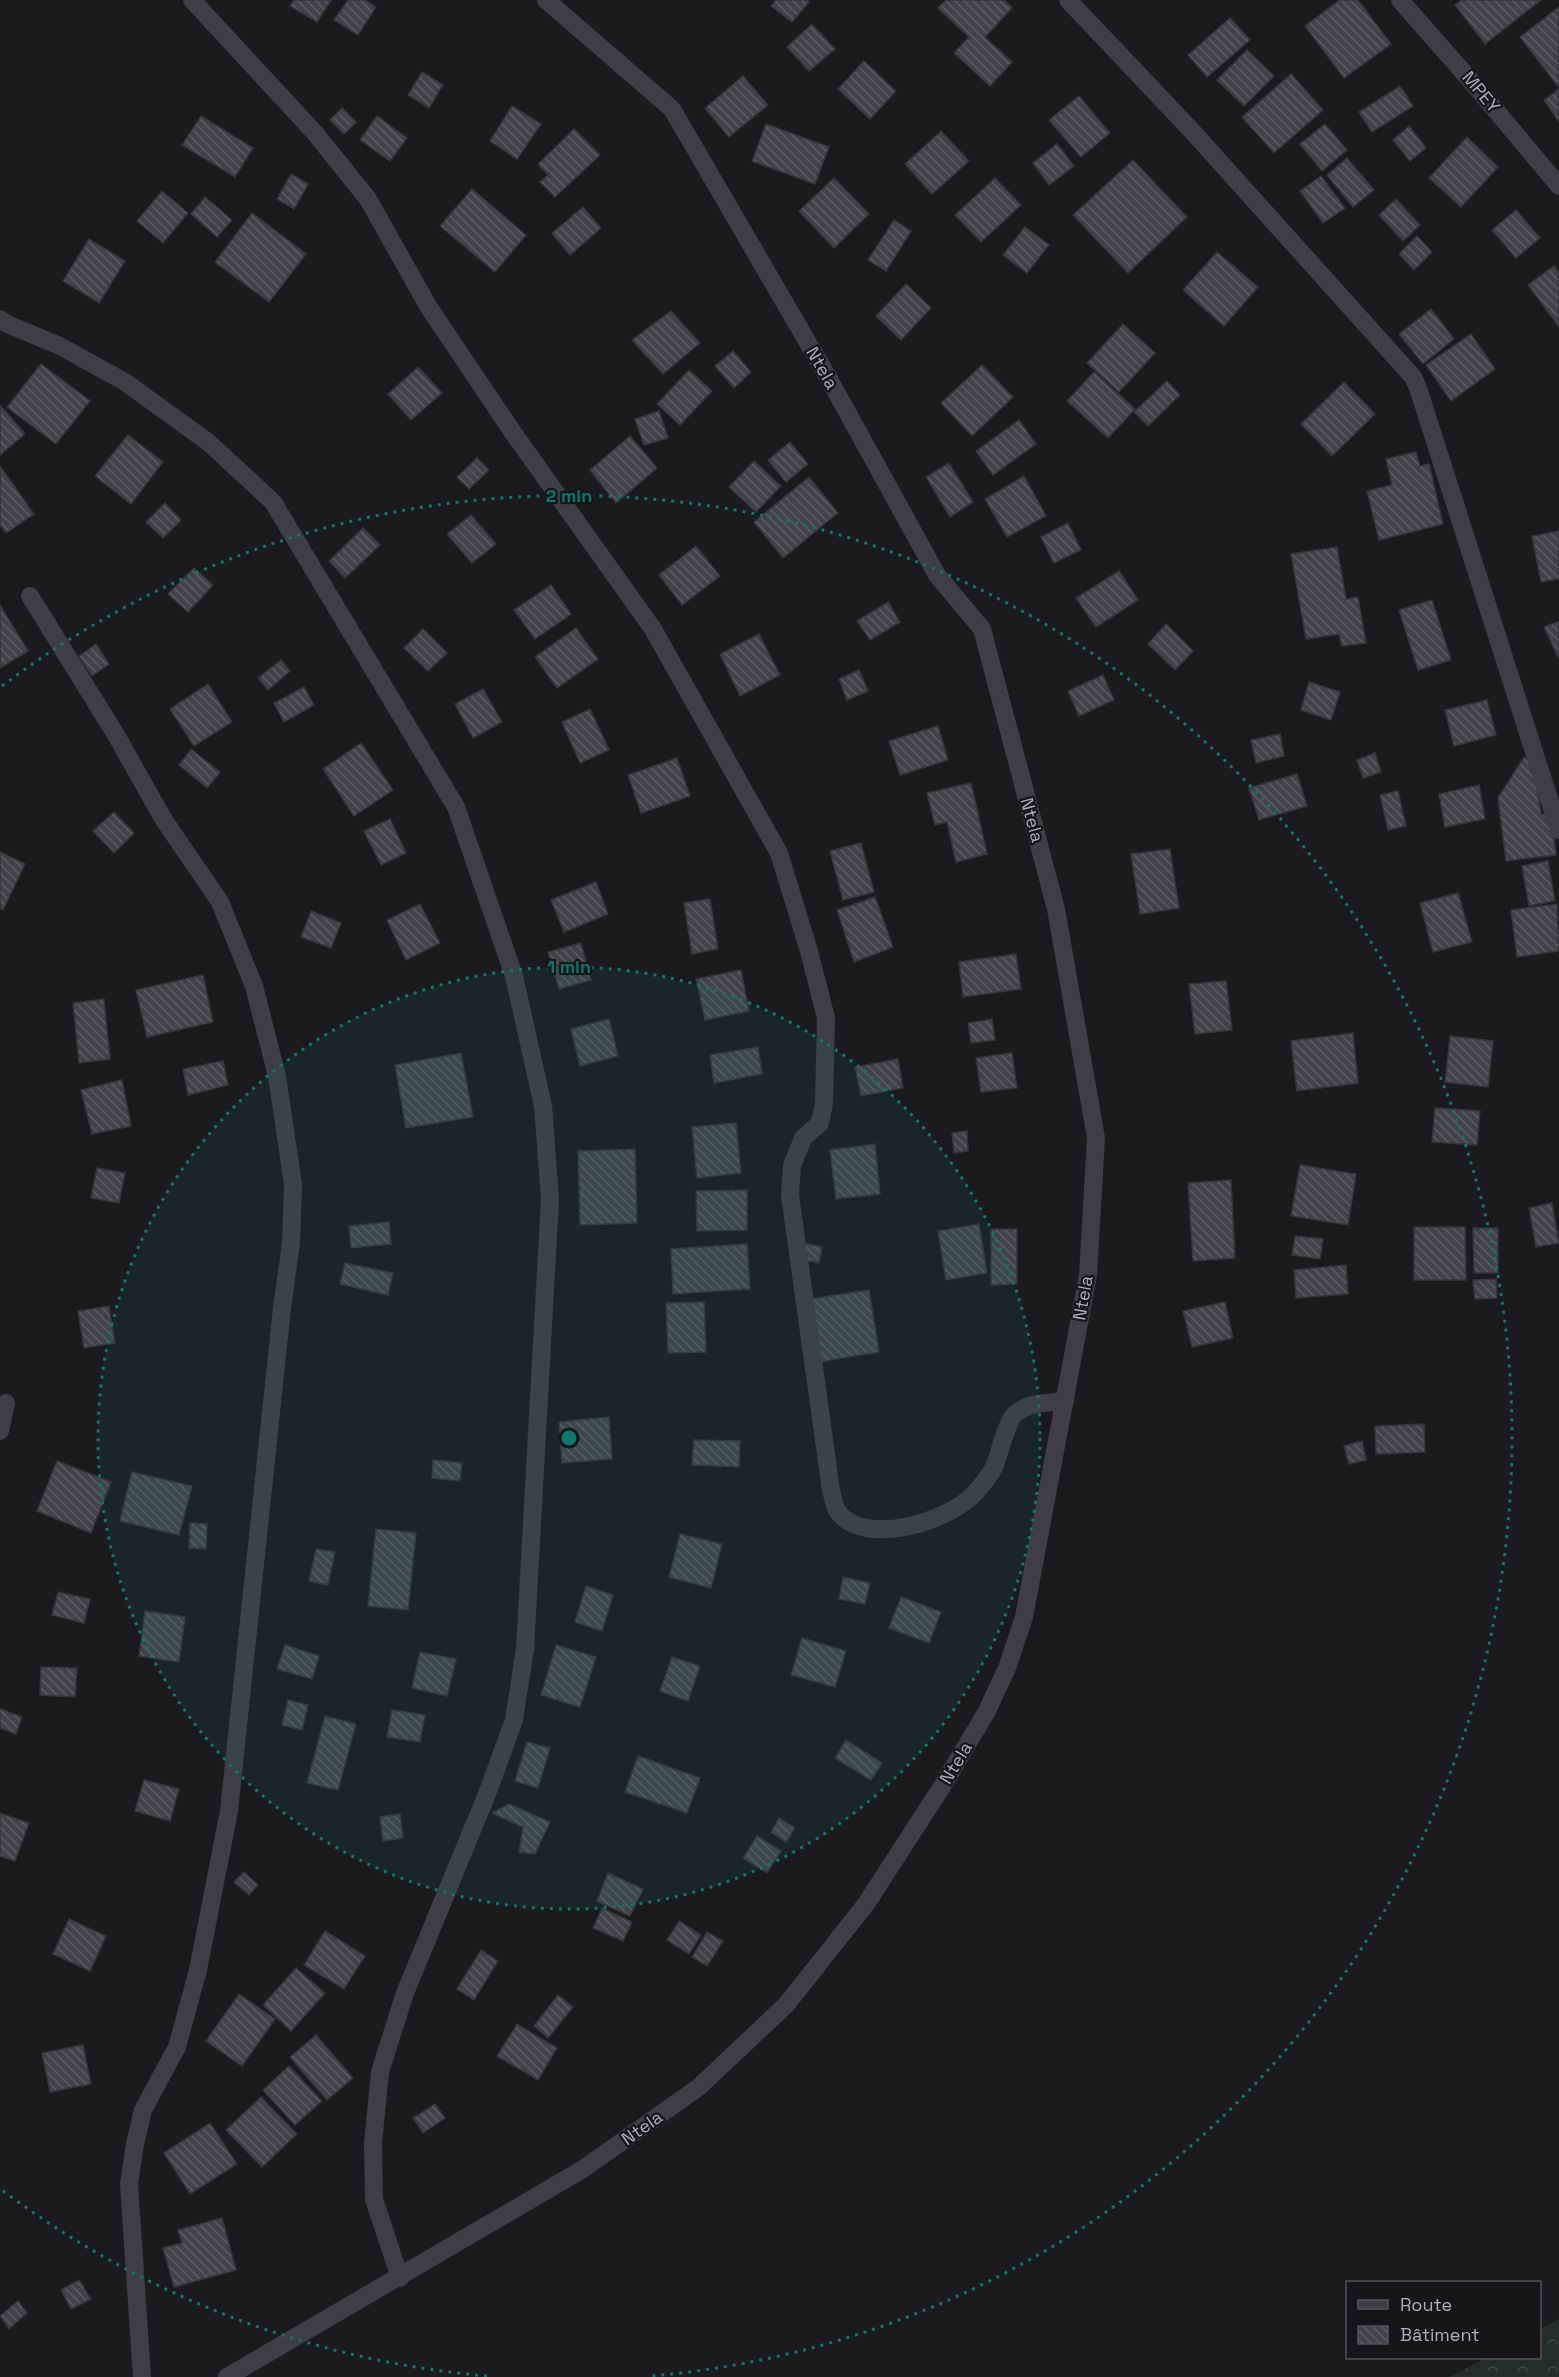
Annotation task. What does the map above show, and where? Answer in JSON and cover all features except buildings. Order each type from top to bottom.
[{"type":"street","points":[[192,0],[315,133],[368,199],[435,316],[514,434],[653,629],[779,853],[809,951],[826,1018],[824,1103],[820,1123],[803,1138],[792,1166],[790,1195],[831,1490],[837,1511],[850,1522],[879,1531],[910,1527],[942,1516],[974,1495],[993,1469],[1012,1417],[1033,1404],[1065,1401]]},
{"type":"street","name":"Ntela","points":[[227,2377],[583,2169],[699,2087],[786,2005],[866,1904],[987,1712],[1024,1617],[1088,1275],[1096,1138],[1056,909],[982,629],[937,575],[829,379],[672,109],[546,0]]},
{"type":"street","points":[[1068,0],[1193,132],[1413,377],[1419,388],[1559,830]]},
{"type":"street","name":"MPEY","points":[[1400,0],[1559,186]]},
{"type":"street","points":[[0,319],[60,346],[125,382],[208,442],[273,502],[456,807],[514,976],[543,1106],[550,1200],[525,1649],[514,1720],[487,1794],[405,1993],[380,2072],[373,2143],[374,2199],[400,2278]]},
{"type":"street","points":[[30,596],[116,735],[164,820],[220,902],[254,986],[278,1076],[292,1184],[291,1242],[229,1811],[198,1970],[177,2047],[143,2110],[129,2184],[142,2377]]},
{"type":"street","points":[[0,1431],[6,1403]]},
{"type":"green space","points":[[1559,2319],[1559,2377],[1449,2377],[1484,2359],[1541,2359],[1541,2328]]}]
